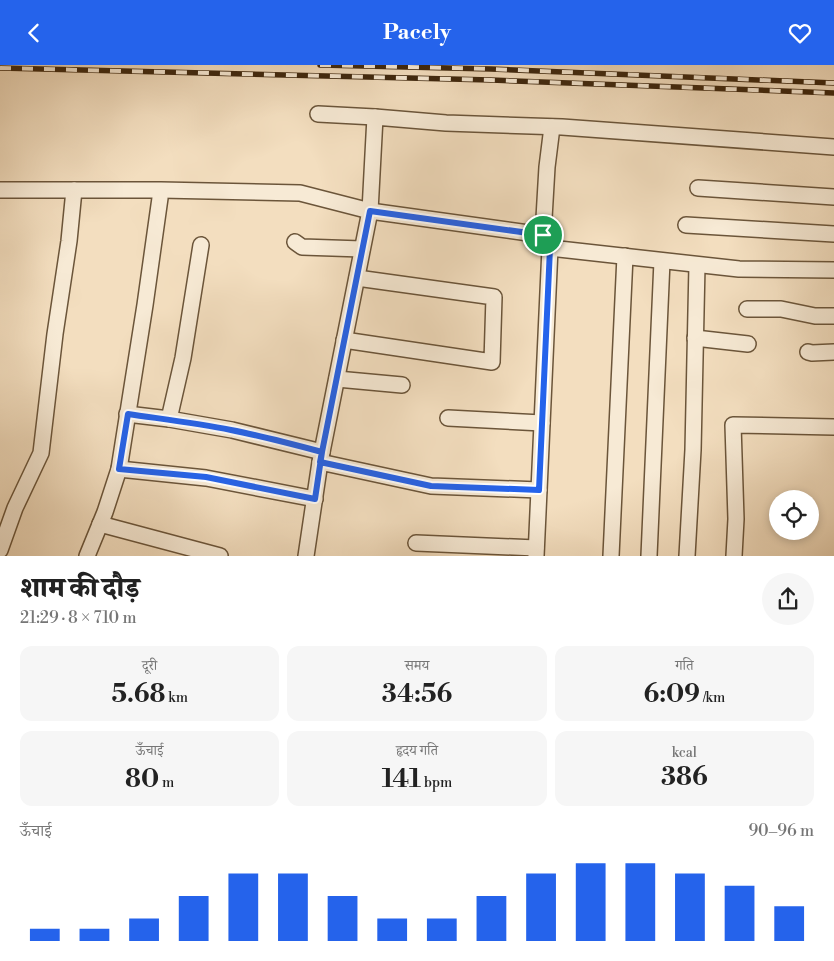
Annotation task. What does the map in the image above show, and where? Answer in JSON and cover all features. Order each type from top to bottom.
[{"type":"street","points":[[318,114],[446,123],[552,127],[834,147]]},
{"type":"street","points":[[306,556],[321,457],[370,211],[375,117]]},
{"type":"street","points":[[416,543],[536,552],[542,423],[547,167],[552,127]]},
{"type":"street","points":[[698,188],[834,197]]},
{"type":"street","points":[[0,190],[161,190],[300,193],[370,211],[625,257],[739,269],[834,271]]},
{"type":"street","points":[[0,550],[15,507],[41,453],[74,190]]},
{"type":"street","points":[[87,556],[119,469],[160,198]]},
{"type":"street","points":[[686,225],[834,234]]},
{"type":"street","points":[[295,242],[302,247],[362,249]]},
{"type":"street","points":[[169,419],[183,358],[201,245]]},
{"type":"street","points":[[611,556],[625,257]]},
{"type":"street","points":[[649,556],[662,261]]},
{"type":"street","points":[[687,556],[693,449],[697,265]]},
{"type":"street","points":[[344,340],[492,362],[494,297],[357,278]]},
{"type":"street","points":[[747,309],[781,309],[815,316],[834,313]]},
{"type":"street","points":[[695,338],[748,344]]},
{"type":"street","points":[[808,352],[834,352]]},
{"type":"street","points":[[337,379],[402,385]]},
{"type":"street","points":[[128,414],[232,430],[321,457],[431,486],[539,490]]},
{"type":"street","points":[[448,418],[542,423]]},
{"type":"street","points":[[734,556],[736,519],[733,425],[834,427]]},
{"type":"street","points":[[119,469],[206,477],[315,499]]},
{"type":"street","points":[[100,523],[220,556]]},
{"type":"railway","points":[[320,65],[491,69],[834,83]]},
{"type":"railway","points":[[0,68],[491,80],[834,93]]},
{"type":"route","points":[[543,235],[370,211],[322,452],[320,462],[315,499],[206,477],[119,469],[128,414],[232,430],[322,452],[320,462],[431,486],[539,490],[550,248],[543,235]]}]
